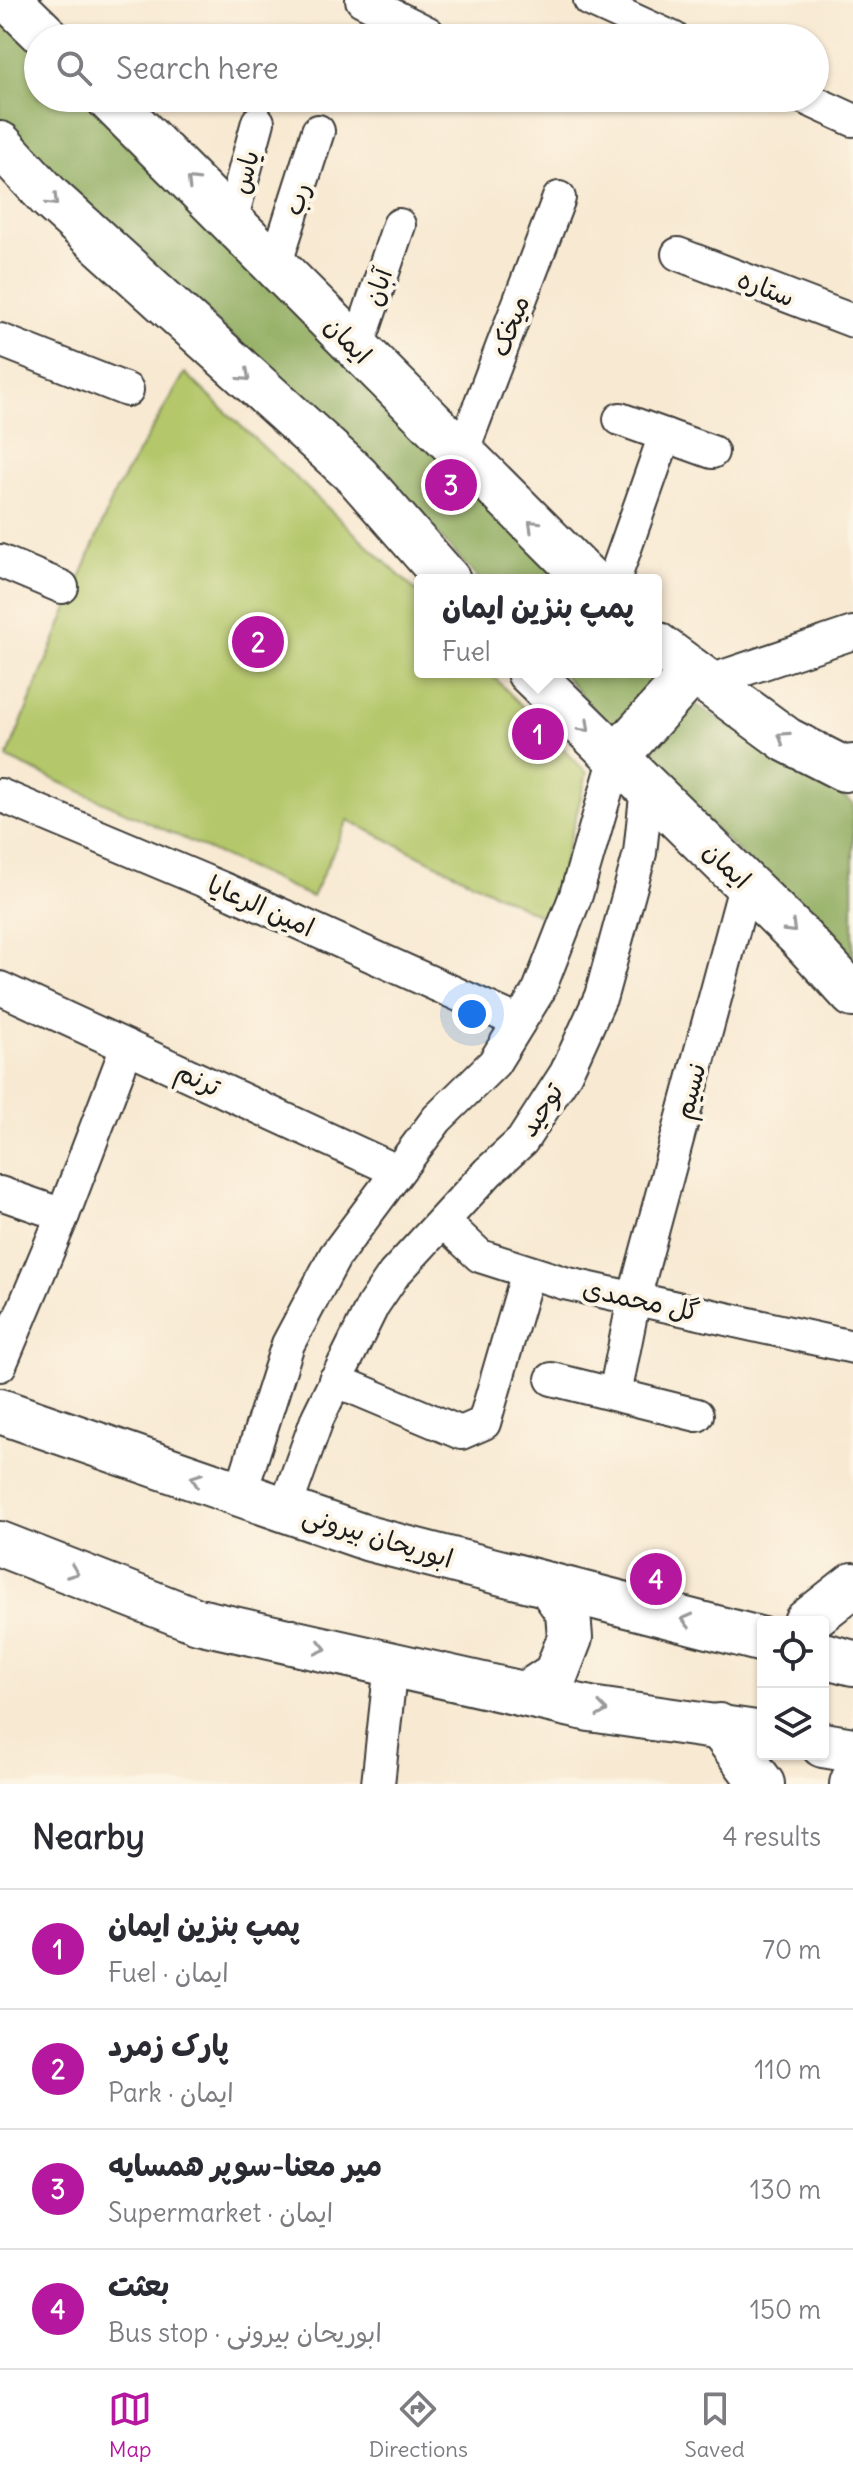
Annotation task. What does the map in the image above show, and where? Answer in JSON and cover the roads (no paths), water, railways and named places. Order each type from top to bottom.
[{"type":"main road","points":[[9,0],[34,24]]},
{"type":"main road","name":"ایمان","points":[[122,112],[583,574]]},
{"type":"main road","points":[[0,144],[49,197],[357,476],[443,574]]},
{"type":"main road","points":[[662,648],[787,740],[844,769],[853,767]]},
{"type":"main road","points":[[616,757],[700,677]]},
{"type":"main road","name":"ایمان","points":[[535,678],[746,883],[853,995]]},
{"type":"main road","name":"ابوریحان بیرونی","points":[[0,1411],[370,1539],[757,1638]]},
{"type":"main road","points":[[0,1544],[198,1621],[590,1709],[757,1733]]},
{"type":"main road","points":[[526,1694],[556,1674],[570,1638],[568,1612],[549,1585]]},
{"type":"main road","points":[[814,1616],[853,1585]]},
{"type":"main road","points":[[829,1657],[853,1663]]},
{"type":"main road","points":[[719,1726],[762,1784]]},
{"type":"main road","points":[[829,1746],[853,1750]]},
{"type":"street","points":[[362,0],[410,24]]},
{"type":"street","points":[[590,0],[642,24]]},
{"type":"street","points":[[829,109],[853,120]]},
{"type":"street","name":"یاس","points":[[231,221],[258,122]]},
{"type":"street","name":"رب","points":[[275,266],[318,131]]},
{"type":"street","name":"میخک","points":[[461,455],[559,198]]},
{"type":"street","name":"آبان","points":[[357,349],[399,225]]},
{"type":"street","name":"ستاره","points":[[678,254],[853,321]]},
{"type":"street","points":[[0,340],[127,390]]},
{"type":"street","points":[[620,419],[712,452]]},
{"type":"street","points":[[616,574],[665,435]]},
{"type":"street","points":[[0,561],[62,587]]},
{"type":"street","points":[[700,677],[853,633]]},
{"type":"street","points":[[240,1495],[288,1344],[335,1256],[437,1119],[494,1063],[539,990],[576,895],[616,757]]},
{"type":"street","name":"توحید","points":[[285,1509],[335,1380],[373,1305],[394,1274],[488,1172],[522,1141],[566,1073],[601,996],[640,853],[647,787]]},
{"type":"street","name":"امین الرعایا","points":[[0,795],[226,890],[519,1022]]},
{"type":"street","name":"نسیم","points":[[615,1394],[634,1299],[746,883]]},
{"type":"street","name":"ترنم","points":[[0,988],[397,1171]]},
{"type":"street","points":[[0,1365],[63,1215],[127,1047]]},
{"type":"street","points":[[0,1193],[63,1215]]},
{"type":"street","name":"گل محمدی","points":[[444,1222],[480,1256],[528,1272],[634,1299],[853,1347]]},
{"type":"street","points":[[335,1380],[461,1433],[484,1423],[528,1272]]},
{"type":"street","points":[[552,1379],[697,1415]]},
{"type":"street","points":[[378,1784],[391,1664]]},
{"type":"place","name":"میر معنا-سوپر همسایه","points":[[451,485]]},
{"type":"place","name":"پارک زمرد","points":[[258,642]]},
{"type":"place","name":"پمپ بنزین ایمان","points":[[538,734]]},
{"type":"place","name":"بعثت","points":[[656,1579]]}]
